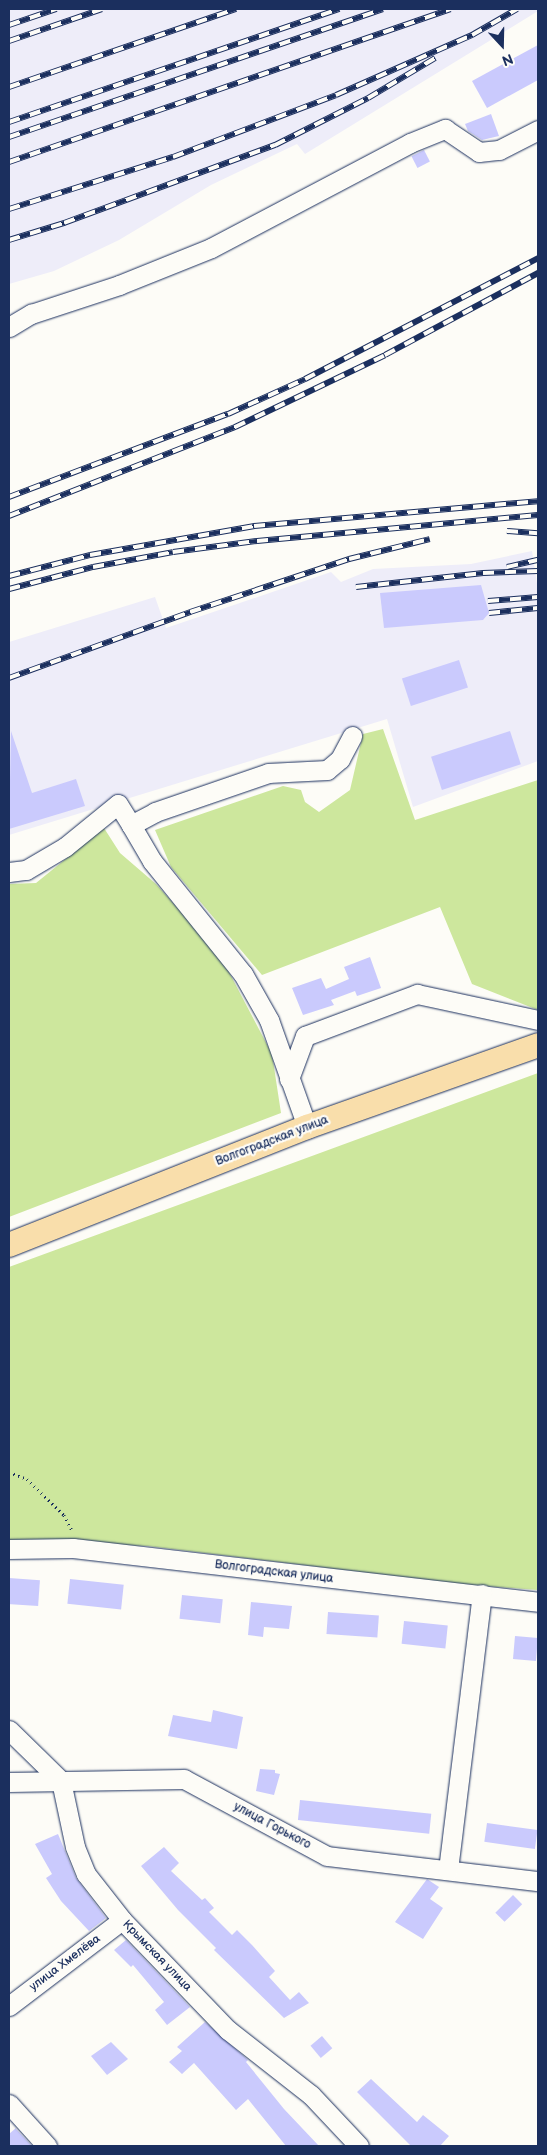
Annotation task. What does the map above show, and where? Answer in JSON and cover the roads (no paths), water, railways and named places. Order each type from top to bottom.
[{"type":"main road","name":"Волгоградская улица","points":[[9,1245],[307,1127],[538,1045]]},
{"type":"street","points":[[9,327],[31,314],[119,285],[211,248],[410,142],[445,129],[478,152],[498,150],[538,130]]},
{"type":"street","points":[[131,825],[155,812],[268,773],[327,770],[340,759],[352,736]]},
{"type":"street","points":[[9,872],[26,870],[65,847],[118,804],[152,861],[243,974],[269,1020],[307,1127]]},
{"type":"street","points":[[290,1079],[305,1036],[417,994],[538,1020]]},
{"type":"street","name":"Волгоградская улица","points":[[9,1548],[82,1549],[538,1602]]},
{"type":"street","points":[[448,1870],[482,1594]]},
{"type":"street","points":[[9,1730],[61,1781]]},
{"type":"street","name":"улица Горького","points":[[9,1782],[184,1779],[327,1856],[538,1881]]},
{"type":"street","name":"Крымская улица","points":[[61,1781],[75,1847],[86,1874],[122,1920],[228,2030],[310,2095],[359,2146]]},
{"type":"street","name":"улица Хмелёва","points":[[9,2006],[122,1920]]},
{"type":"street","points":[[9,2104],[48,2146]]},
{"type":"railway","points":[[9,25],[56,9]]},
{"type":"railway","points":[[9,41],[102,9]]},
{"type":"railway","points":[[9,87],[236,9]]},
{"type":"railway","points":[[9,122],[339,9]]},
{"type":"railway","points":[[9,137],[383,9]]},
{"type":"railway","points":[[9,162],[450,9]]},
{"type":"railway","points":[[9,209],[173,157],[336,95],[472,35],[517,9]]},
{"type":"railway","points":[[9,240],[64,223],[275,145],[368,98],[435,58]]},
{"type":"railway","points":[[9,497],[228,414],[305,379],[538,258]]},
{"type":"railway","points":[[9,516],[235,427],[385,355],[538,273]]},
{"type":"railway","points":[[9,576],[90,555],[254,526],[538,501]]},
{"type":"railway","points":[[9,589],[93,567],[173,552],[257,541],[538,515]]},
{"type":"railway","points":[[507,531],[538,533]]},
{"type":"railway","points":[[9,678],[190,612],[349,559],[430,539]]},
{"type":"railway","points":[[507,567],[538,560]]},
{"type":"railway","points":[[356,587],[483,573],[538,571]]},
{"type":"railway","points":[[488,601],[538,597]]},
{"type":"railway","points":[[489,613],[538,608]]}]
